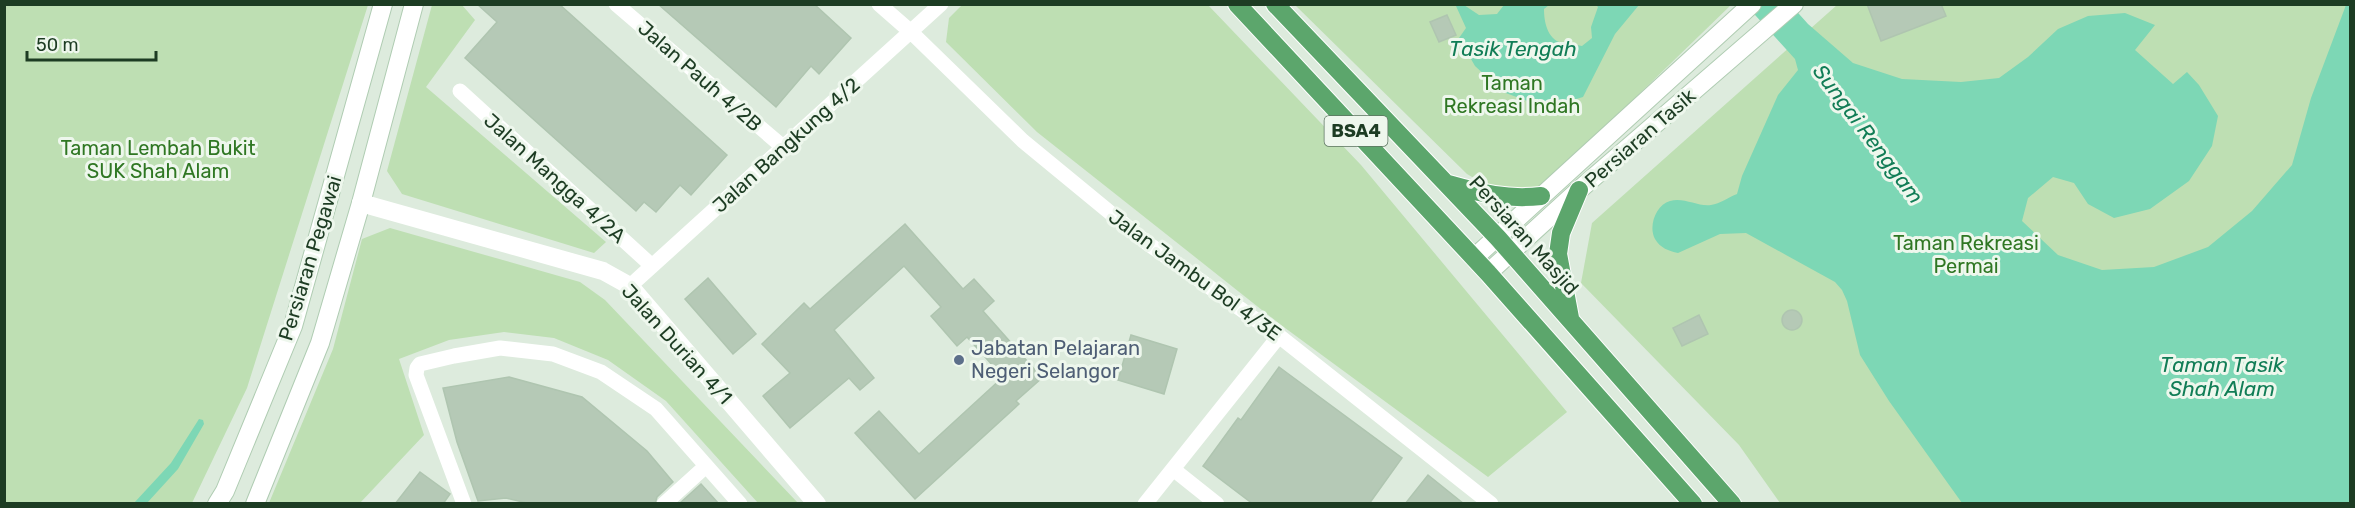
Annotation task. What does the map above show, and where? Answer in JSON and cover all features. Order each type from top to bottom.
[{"type":"main road","name":"Persiaran Pegawai","points":[[217,504],[225,491],[293,326],[383,4]]},
{"type":"main road","name":"Persiaran Pegawai","points":[[255,504],[320,343],[361,203],[414,4]]},
{"type":"main road","name":"BSA4","points":[[1237,4],[1488,273],[1693,504]]},
{"type":"main road","name":"Persiaran Masjid","points":[[1275,4],[1498,238],[1732,504]]},
{"type":"main road","name":"Persiaran Tasik","points":[[1474,258],[1752,4]]},
{"type":"main road","name":"Persiaran Tasik","points":[[1488,273],[1579,190],[1794,4]]},
{"type":"main road","points":[[1446,184],[1495,197],[1514,199],[1541,196]]},
{"type":"main road","points":[[1571,321],[1558,254],[1561,233],[1579,190]]},
{"type":"main road","name":"Jalan Durian 4/1","points":[[361,203],[603,271],[630,286],[816,504]]},
{"type":"street","name":"Jalan Pauh 4/2B","points":[[616,4],[783,147]]},
{"type":"street","name":"Jalan Jambu Bol 4/3E","points":[[879,4],[1023,141],[1147,243],[1279,336],[1491,504]]},
{"type":"street","name":"Jalan Bangkung 4/2","points":[[630,286],[941,4]]},
{"type":"street","name":"Jalan Mangga 4/2A","points":[[460,91],[651,265]]},
{"type":"street","points":[[1145,504],[1279,336]]},
{"type":"street","points":[[464,504],[416,375],[417,368],[420,364],[500,348],[553,354],[601,372],[656,410],[740,504]]},
{"type":"street","points":[[664,504],[706,466]]},
{"type":"street","points":[[1173,469],[1217,504]]},
{"type":"green space","points":[[963,4],[1208,5],[1361,165],[1567,412],[1488,477],[1281,325],[1037,132],[946,42],[949,18]]},
{"type":"green space","name":"Taman Lembah Bukit SUK Shah Alam","points":[[4,5],[368,5],[247,388],[192,503],[5,503]]},
{"type":"green space","points":[[432,5],[462,5],[475,20],[426,87],[606,242],[594,253],[402,194],[387,171]]},
{"type":"green space","name":"Taman Rekreasi Indah","points":[[1295,5],[1731,5],[1542,188],[1494,190],[1467,174]]},
{"type":"green space","name":"Taman Tasik Shah Alam","points":[[1837,5],[2350,5],[2350,503],[1780,503],[1739,445],[1581,283],[1592,223]]},
{"type":"green space","points":[[390,228],[580,282],[605,300],[798,503],[758,503],[666,401],[608,360],[554,338],[504,332],[449,340],[399,359],[424,435],[360,503],[269,503],[333,349],[362,239]]},
{"type":"water","name":"Tasik Tengah","points":[[1437,5],[1464,5],[1479,15],[1497,14],[1504,5],[1549,5],[1544,9],[1545,19],[1547,29],[1553,38],[1564,44],[1582,46],[1592,38],[1591,27],[1598,7],[1596,5],[1639,5],[1615,34],[1583,97],[1546,108],[1503,92],[1475,66],[1459,38],[1466,28],[1456,6]]},
{"type":"water","name":"Taman Tasik Shah Alam","points":[[1746,5],[1791,5],[1808,24],[1853,63],[1902,79],[1961,82],[1999,78],[2028,57],[2058,29],[2088,16],[2125,13],[2155,25],[2135,50],[2173,84],[2187,72],[2199,85],[2218,116],[2212,146],[2189,181],[2150,209],[2114,218],[2088,204],[2074,183],[2053,177],[2028,198],[2022,221],[2058,255],[2102,270],[2154,267],[2208,247],[2252,211],[2292,165],[2311,98],[2346,5],[2350,5],[2350,503],[1962,503],[1889,401],[1860,355],[1847,301],[1835,282],[1746,233],[1720,234],[1678,253],[1665,249],[1655,239],[1653,222],[1657,211],[1665,203],[1680,200],[1711,205],[1737,194],[1742,176],[1778,95],[1798,70],[1795,59]]},
{"type":"water","points":[[199,419],[203,420],[204,424],[178,469],[147,503],[134,503],[171,463]]},
{"type":"building","points":[[477,4],[559,4],[727,155],[691,195],[680,185],[656,212],[644,202],[636,211],[465,58],[497,22]]},
{"type":"building","points":[[658,4],[814,4],[851,38],[819,74],[811,66],[776,107]]},
{"type":"building","points":[[1867,4],[1941,4],[1946,16],[1881,41]]},
{"type":"building","points":[[1447,15],[1456,35],[1439,42],[1430,22]]},
{"type":"building","points":[[905,224],[963,289],[974,279],[994,301],[983,311],[1042,378],[1016,401],[1019,404],[915,499],[855,433],[879,411],[919,454],[1003,377],[967,337],[957,346],[931,316],[941,307],[904,266],[834,330],[874,378],[860,390],[849,378],[790,428],[763,396],[790,373],[762,344],[804,303],[810,309]]},
{"type":"building","points":[[708,278],[756,334],[733,354],[685,299]]},
{"type":"building","points":[[1792,310],[1799,313],[1802,320],[1799,327],[1792,330],[1785,327],[1782,320],[1785,313]]},
{"type":"building","points":[[1699,315],[1708,334],[1682,346],[1673,328]]},
{"type":"building","points":[[1131,335],[1177,349],[1164,394],[1118,380]]},
{"type":"building","points":[[1279,367],[1402,458],[1369,504],[1253,504],[1203,466],[1238,418],[1241,420]]},
{"type":"building","points":[[509,377],[582,397],[647,451],[673,482],[657,497],[655,504],[531,504],[506,498],[478,501],[457,442],[443,388]]},
{"type":"building","points":[[420,472],[450,494],[443,504],[395,504]]},
{"type":"building","points":[[1428,475],[1464,504],[1405,504]]},
{"type":"building","points":[[701,484],[719,504],[679,504]]},
{"type":"place","name":"Jabatan Pelajaran Negeri Selangor","points":[[959,360]]},
{"type":"water label","name":"Sungai Renggam","points":[[1868,134]]},
{"type":"park label","name":"Taman Rekreasi Permai","points":[[1966,254]]}]
